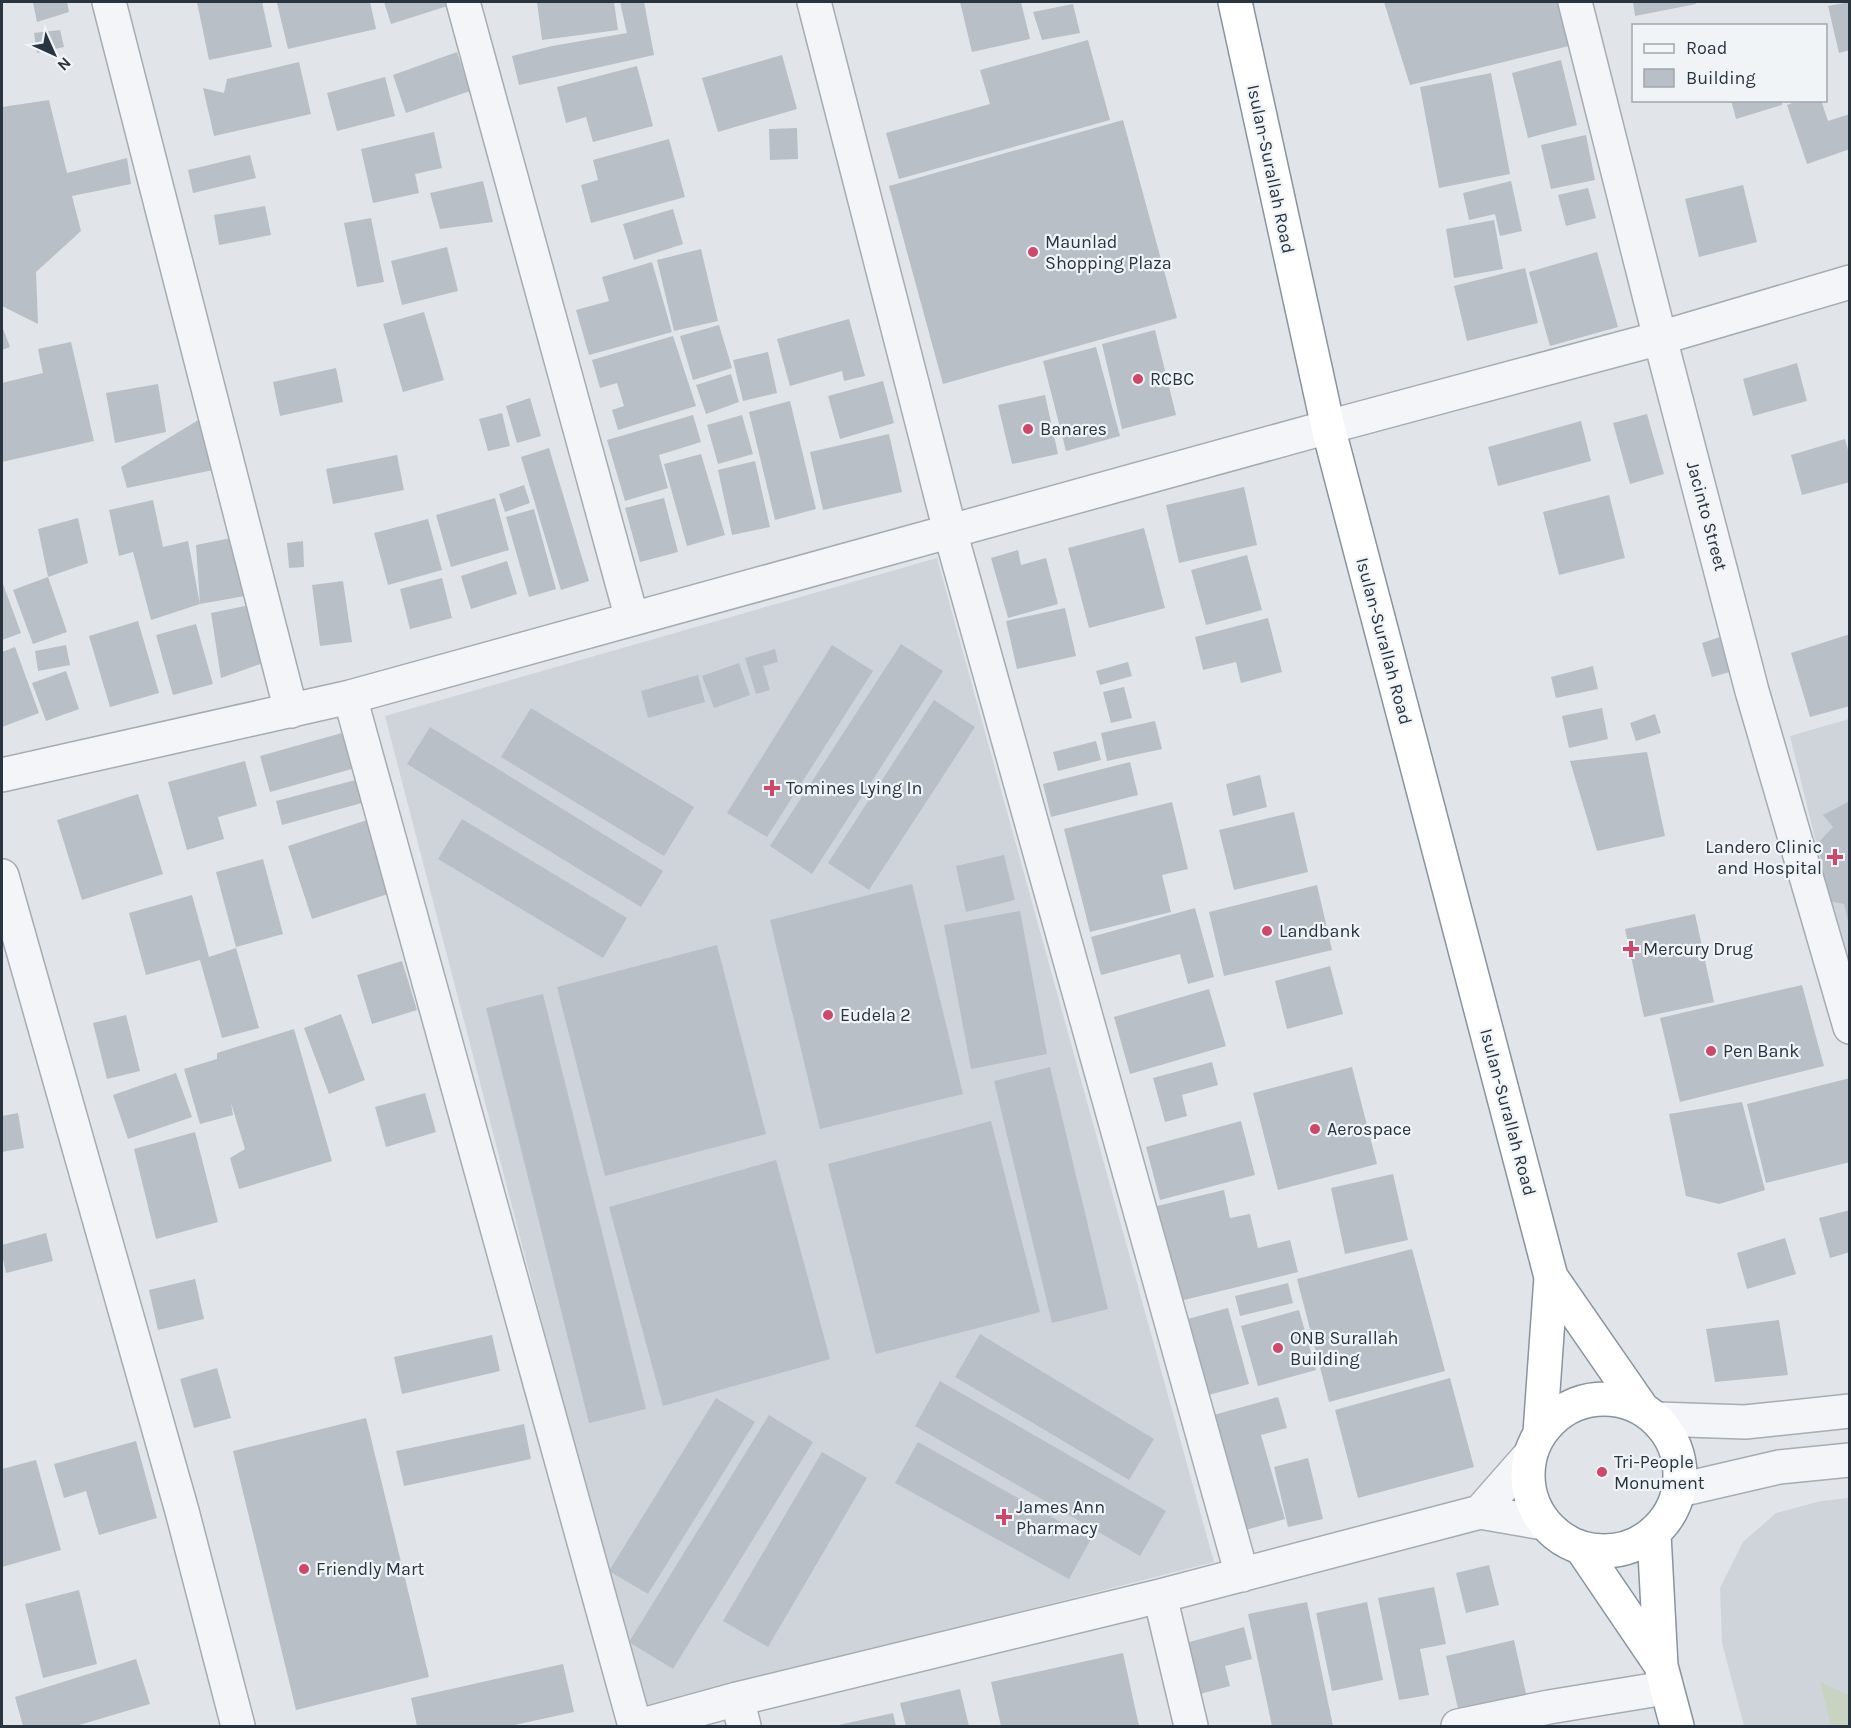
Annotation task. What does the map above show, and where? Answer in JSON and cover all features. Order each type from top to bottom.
[{"type":"highway","name":"Isulan-Surallah Road","points":[[1234,2],[1328,427],[1551,1277],[1535,1444]]},
{"type":"highway","name":"Isulan-Surallah Road","points":[[1551,1277],[1649,1413]]},
{"type":"highway","points":[[1598,1399],[1621,1400],[1649,1413],[1673,1440],[1680,1464],[1680,1490],[1671,1514],[1654,1534],[1632,1547],[1607,1552],[1582,1549],[1560,1539],[1543,1523],[1532,1502],[1527,1479],[1535,1444],[1556,1416],[1576,1404],[1598,1399]]},
{"type":"highway","points":[[1654,1534],[1663,1677],[1677,1726]]},
{"type":"highway","points":[[1582,1549],[1663,1677]]},
{"type":"street","points":[[109,2],[291,711]]},
{"type":"street","points":[[464,2],[632,619]]},
{"type":"street","points":[[814,2],[950,531],[1242,1575]]},
{"type":"street","name":"Jacinto Street","points":[[1575,2],[1752,691],[1850,1027]]},
{"type":"street","points":[[2,775],[350,696],[1660,338],[1850,282]]},
{"type":"street","points":[[350,696],[637,1726],[740,1713],[1160,1596],[1480,1512],[1543,1523]]},
{"type":"street","points":[[2,876],[182,1511],[238,1726]]},
{"type":"street","points":[[1649,1413],[1745,1422],[1850,1412]]},
{"type":"street","points":[[1480,1512],[1535,1444]]},
{"type":"street","points":[[1680,1490],[1779,1467],[1850,1460]]},
{"type":"street","points":[[1160,1596],[1191,1726]]},
{"type":"street","points":[[1458,1726],[1549,1707],[1663,1677]]},
{"type":"shaded area","points":[[937,558],[1214,1562],[642,1708],[385,716]]},
{"type":"shaded area","name":"Landero Clinic and Hospital","points":[[1849,719],[1849,978],[1790,736]]},
{"type":"shaded area","points":[[1849,1498],[1849,1726],[1744,1726],[1722,1643],[1720,1588],[1743,1542],[1776,1513],[1821,1501]]},
{"type":"green space","points":[[1820,1682],[1849,1695],[1849,1726],[1831,1726]]},
{"type":"building","points":[[33,2],[67,2],[69,12],[37,22]]},
{"type":"building","points":[[197,2],[262,2],[272,47],[209,60]]},
{"type":"building","points":[[370,2],[376,29],[288,49],[277,3]]},
{"type":"building","points":[[384,2],[460,2],[391,24]]},
{"type":"building","points":[[537,2],[614,2],[618,30],[542,40]]},
{"type":"building","points":[[620,2],[644,2],[654,55],[519,85],[512,56],[552,46],[627,33]]},
{"type":"building","points":[[960,2],[1021,2],[1030,39],[972,52]]},
{"type":"building","points":[[1384,2],[1567,2],[1577,44],[1410,85]]},
{"type":"building","points":[[1633,2],[1695,2],[1696,4],[1635,16]]},
{"type":"building","points":[[1850,2],[1850,50],[1839,53],[1828,6]]},
{"type":"building","points":[[1073,4],[1080,33],[1042,40],[1033,12]]},
{"type":"building","points":[[60,30],[64,47],[37,53],[34,33]]},
{"type":"building","points":[[1088,40],[1110,120],[899,179],[886,133],[990,104],[980,70]]},
{"type":"building","points":[[457,52],[470,91],[406,113],[393,75]]},
{"type":"building","points":[[782,55],[797,109],[718,132],[702,78]]},
{"type":"building","points":[[1561,60],[1577,125],[1528,138],[1512,73]]},
{"type":"building","points":[[299,62],[311,114],[214,136],[203,88],[224,93],[227,79]]},
{"type":"building","points":[[637,66],[653,126],[593,142],[586,117],[566,123],[557,87]]},
{"type":"building","points":[[1491,73],[1510,174],[1439,188],[1420,87]]},
{"type":"building","points":[[385,77],[395,116],[337,131],[327,93]]},
{"type":"building","points":[[49,100],[67,173],[127,158],[131,184],[72,196],[81,231],[36,272],[38,324],[2,306],[2,107]]},
{"type":"building","points":[[1732,102],[1782,102],[1782,105],[1736,119]]},
{"type":"building","points":[[1794,102],[1822,102],[1828,121],[1850,114],[1850,149],[1807,164],[1787,105]]},
{"type":"building","name":"Maunlad Shopping Plaza","points":[[1123,120],[1177,318],[943,384],[889,186]]},
{"type":"building","points":[[797,128],[798,159],[770,160],[769,129]]},
{"type":"building","points":[[434,132],[442,168],[415,174],[419,193],[373,203],[361,149]]},
{"type":"building","points":[[1586,135],[1595,180],[1551,189],[1541,145]]},
{"type":"building","points":[[669,139],[685,197],[591,223],[581,185],[598,180],[593,160]]},
{"type":"building","points":[[250,155],[256,178],[193,193],[188,170]]},
{"type":"building","points":[[483,181],[493,222],[440,229],[430,193]]},
{"type":"building","points":[[1511,181],[1522,231],[1500,236],[1495,214],[1469,220],[1463,193]]},
{"type":"building","points":[[1743,185],[1757,242],[1699,257],[1685,199]]},
{"type":"building","points":[[1588,188],[1596,218],[1566,226],[1558,195]]},
{"type":"building","points":[[265,206],[271,235],[219,245],[214,215]]},
{"type":"building","points":[[673,209],[683,244],[634,260],[623,224]]},
{"type":"building","points":[[371,218],[384,282],[357,287],[344,223]]},
{"type":"building","points":[[1494,220],[1503,269],[1454,278],[1446,229]]},
{"type":"building","points":[[447,247],[458,291],[402,305],[391,261]]},
{"type":"building","points":[[701,249],[718,321],[674,331],[657,260]]},
{"type":"building","points":[[1597,252],[1618,327],[1550,346],[1529,272]]},
{"type":"building","points":[[652,262],[672,332],[589,355],[576,310],[609,301],[602,277]]},
{"type":"building","points":[[1525,268],[1538,323],[1467,341],[1454,286]]},
{"type":"building","points":[[424,312],[444,380],[403,392],[383,324]]},
{"type":"building","points":[[849,319],[865,376],[844,381],[842,371],[790,386],[777,339]]},
{"type":"building","points":[[719,325],[732,368],[693,380],[680,336]]},
{"type":"building","points":[[2,326],[10,347],[2,350]]},
{"type":"building","points":[[1155,330],[1176,415],[1122,429],[1102,344]]},
{"type":"building","points":[[673,336],[696,406],[618,430],[612,410],[624,406],[617,383],[600,388],[592,360]]},
{"type":"building","points":[[71,342],[94,441],[2,462],[2,383],[43,373],[38,349]]},
{"type":"building","points":[[1096,347],[1120,436],[1066,451],[1043,361]]},
{"type":"building","points":[[768,352],[777,393],[743,401],[733,360]]},
{"type":"building","points":[[1797,363],[1807,401],[1753,416],[1743,379]]},
{"type":"building","points":[[336,368],[343,402],[280,416],[273,382]]},
{"type":"building","points":[[731,374],[739,402],[706,414],[696,385]]},
{"type":"building","points":[[883,381],[894,423],[840,439],[828,396]]},
{"type":"building","points":[[158,384],[166,432],[115,443],[106,393]]},
{"type":"building","points":[[1045,395],[1058,454],[1012,464],[998,405]]},
{"type":"building","points":[[530,398],[541,436],[517,443],[506,406]]},
{"type":"building","points":[[790,401],[816,509],[775,520],[749,412]]},
{"type":"building","points":[[502,413],[510,446],[488,451],[479,419]]},
{"type":"building","points":[[1647,414],[1664,474],[1630,484],[1613,423]]},
{"type":"building","points":[[693,415],[701,442],[659,455],[668,488],[625,501],[607,440]]},
{"type":"building","points":[[742,415],[753,454],[718,464],[707,425]]},
{"type":"building","points":[[200,419],[213,470],[127,488],[121,467]]},
{"type":"building","points":[[1581,421],[1591,461],[1498,486],[1488,447]]},
{"type":"building","points":[[889,434],[902,492],[823,510],[810,452]]},
{"type":"building","points":[[1845,439],[1850,457],[1850,482],[1802,495],[1791,455]]},
{"type":"building","points":[[549,448],[589,581],[561,590],[521,457]]},
{"type":"building","points":[[701,454],[725,535],[687,546],[664,464]]},
{"type":"building","points":[[397,455],[404,490],[333,504],[326,469]]},
{"type":"building","points":[[755,461],[770,527],[732,535],[718,470]]},
{"type":"building","points":[[524,485],[530,503],[505,512],[499,494]]},
{"type":"building","points":[[1244,487],[1257,545],[1179,563],[1166,505]]},
{"type":"building","points":[[1609,495],[1625,558],[1559,575],[1543,512]]},
{"type":"building","points":[[495,498],[509,550],[451,567],[436,515]]},
{"type":"building","points":[[664,498],[678,552],[640,562],[625,508]]},
{"type":"building","points":[[153,500],[163,547],[188,541],[200,604],[151,620],[133,552],[119,556],[109,510]]},
{"type":"building","points":[[534,509],[556,589],[529,597],[506,517]]},
{"type":"building","points":[[78,518],[88,563],[48,577],[38,529]]},
{"type":"building","points":[[428,519],[442,570],[388,585],[374,533]]},
{"type":"building","points":[[1144,528],[1165,608],[1089,628],[1068,548]]},
{"type":"building","points":[[231,538],[245,596],[200,604],[196,545]]},
{"type":"building","points":[[303,541],[304,567],[289,568],[287,543]]},
{"type":"building","points":[[1018,550],[1021,565],[1046,558],[1058,604],[1008,618],[991,558]]},
{"type":"building","points":[[1247,555],[1262,610],[1206,625],[1191,570]]},
{"type":"building","points":[[507,561],[517,594],[471,609],[461,576]]},
{"type":"building","points":[[48,577],[67,632],[33,644],[13,590]]},
{"type":"building","points":[[442,578],[452,618],[410,629],[400,589]]},
{"type":"building","points":[[343,581],[352,642],[320,646],[312,585]]},
{"type":"building","points":[[2,585],[21,633],[2,640]]},
{"type":"building","points":[[250,605],[263,663],[221,678],[211,613]]},
{"type":"building","points":[[1065,608],[1076,656],[1017,669],[1006,621]]},
{"type":"building","points":[[1268,618],[1282,672],[1241,683],[1236,662],[1203,670],[1195,637]]},
{"type":"building","points":[[138,621],[159,693],[110,707],[89,636]]},
{"type":"building","points":[[196,624],[213,684],[173,695],[156,635]]},
{"type":"building","points":[[1850,634],[1850,706],[1810,717],[1791,653]]},
{"type":"building","points":[[1720,637],[1730,672],[1712,677],[1702,643]]},
{"type":"building","points":[[901,644],[943,671],[812,874],[770,846]]},
{"type":"building","points":[[66,645],[70,665],[38,671],[35,651]]},
{"type":"building","points":[[832,645],[873,671],[767,837],[727,813]]},
{"type":"building","points":[[15,647],[39,713],[2,727],[2,652]]},
{"type":"building","points":[[775,649],[778,662],[763,666],[770,690],[756,694],[745,658]]},
{"type":"building","points":[[1128,662],[1132,676],[1100,685],[1096,671]]},
{"type":"building","points":[[739,663],[750,695],[714,708],[702,676]]},
{"type":"building","points":[[1593,666],[1598,689],[1556,698],[1551,677]]},
{"type":"building","points":[[66,671],[79,709],[46,721],[32,683]]},
{"type":"building","points":[[698,675],[705,702],[648,718],[641,691]]},
{"type":"building","points":[[1124,687],[1132,718],[1111,723],[1103,692]]},
{"type":"building","points":[[934,700],[975,727],[869,890],[828,863]]},
{"type":"building","points":[[531,708],[694,807],[664,856],[501,757]]},
{"type":"building","points":[[1602,708],[1608,739],[1569,748],[1562,716]]},
{"type":"building","points":[[1655,714],[1661,733],[1636,741],[1630,723]]},
{"type":"building","points":[[1155,721],[1162,749],[1107,761],[1101,733]]},
{"type":"building","points":[[430,727],[663,871],[641,907],[407,764]]},
{"type":"building","points":[[356,729],[366,765],[270,792],[260,756]]},
{"type":"building","points":[[1096,741],[1101,760],[1058,771],[1053,752]]},
{"type":"building","points":[[1647,752],[1665,836],[1597,851],[1570,761]]},
{"type":"building","points":[[245,761],[257,806],[218,817],[224,839],[187,850],[168,782]]},
{"type":"building","points":[[1130,762],[1138,795],[1051,817],[1043,784]]},
{"type":"building","points":[[1260,775],[1267,807],[1233,816],[1226,784]]},
{"type":"building","points":[[363,778],[369,801],[282,825],[276,801]]},
{"type":"building","points":[[138,794],[163,874],[82,900],[57,820]]},
{"type":"building","points":[[1850,801],[1849,925],[1844,904],[1828,901],[1818,843],[1833,827],[1823,815]]},
{"type":"building","points":[[1172,802],[1188,869],[1162,875],[1171,912],[1090,932],[1064,829]]},
{"type":"building","points":[[1294,812],[1308,872],[1234,890],[1219,830]]},
{"type":"building","points":[[370,819],[394,892],[312,919],[288,846]]},
{"type":"building","points":[[462,819],[627,918],[603,958],[438,859]]},
{"type":"building","points":[[1004,855],[1015,900],[966,912],[956,866]]},
{"type":"building","points":[[263,859],[283,934],[236,947],[216,872]]},
{"type":"building","points":[[912,884],[963,1094],[820,1129],[770,920]]},
{"type":"building","points":[[1317,885],[1332,950],[1224,976],[1209,912]]},
{"type":"building","points":[[192,895],[209,957],[236,948],[259,1028],[222,1038],[200,960],[146,975],[129,913]]},
{"type":"building","points":[[1195,908],[1214,977],[1188,984],[1180,954],[1101,975],[1091,937]]},
{"type":"building","points":[[1020,911],[1047,1054],[971,1069],[944,925]]},
{"type":"building","points":[[1695,914],[1714,1002],[1644,1017],[1625,929]]},
{"type":"building","points":[[717,945],[766,1134],[605,1176],[557,987]]},
{"type":"building","points":[[402,961],[417,1010],[372,1024],[357,975]]},
{"type":"building","points":[[1330,966],[1343,1014],[1287,1029],[1275,981]]},
{"type":"building","points":[[1802,985],[1824,1066],[1680,1102],[1660,1018]]},
{"type":"building","points":[[1209,989],[1226,1046],[1130,1074],[1114,1017]]},
{"type":"building","points":[[543,994],[646,1409],[589,1423],[486,1008]]},
{"type":"building","points":[[341,1014],[365,1080],[329,1094],[304,1028]]},
{"type":"building","points":[[126,1015],[140,1071],[107,1079],[93,1023]]},
{"type":"building","points":[[294,1029],[332,1161],[239,1189],[230,1158],[245,1149],[231,1103],[233,1115],[200,1124],[184,1069],[217,1059],[217,1053]]},
{"type":"building","points":[[1212,1062],[1218,1085],[1182,1095],[1187,1116],[1165,1122],[1153,1078]]},
{"type":"building","points":[[1050,1067],[1108,1309],[1052,1323],[994,1081]]},
{"type":"building","points":[[1352,1067],[1377,1164],[1278,1190],[1253,1093]]},
{"type":"building","points":[[176,1073],[192,1117],[128,1139],[113,1095]]},
{"type":"building","points":[[1850,1078],[1850,1162],[1766,1183],[1747,1104]]},
{"type":"building","points":[[425,1093],[436,1132],[386,1147],[375,1107]]},
{"type":"building","points":[[1742,1102],[1765,1190],[1719,1204],[1686,1196],[1669,1114]]},
{"type":"building","points":[[18,1113],[24,1148],[2,1152],[2,1116]]},
{"type":"building","points":[[991,1121],[1040,1312],[876,1354],[828,1164]]},
{"type":"building","points":[[1241,1121],[1255,1175],[1160,1200],[1146,1147]]},
{"type":"building","points":[[195,1132],[218,1222],[156,1239],[134,1149]]},
{"type":"building","points":[[776,1160],[830,1359],[663,1406],[609,1207]]},
{"type":"building","points":[[1393,1174],[1408,1240],[1345,1254],[1331,1188]]},
{"type":"building","points":[[1224,1190],[1230,1218],[1250,1214],[1258,1248],[1290,1240],[1298,1272],[1180,1301],[1157,1206]]},
{"type":"building","points":[[1850,1210],[1850,1252],[1830,1258],[1819,1218]]},
{"type":"building","points":[[46,1233],[53,1261],[6,1273],[2,1245]]},
{"type":"building","points":[[1785,1238],[1796,1274],[1747,1289],[1737,1253]]},
{"type":"building","points":[[1412,1249],[1445,1371],[1329,1402],[1297,1279]]},
{"type":"building","points":[[195,1279],[204,1319],[158,1330],[149,1290]]},
{"type":"building","points":[[1288,1283],[1293,1303],[1240,1316],[1235,1296]]},
{"type":"building","points":[[1228,1308],[1249,1384],[1205,1396],[1184,1320]]},
{"type":"building","name":"ONB Surallah Building","points":[[1299,1310],[1316,1370],[1258,1386],[1241,1326]]},
{"type":"building","points":[[1779,1320],[1788,1375],[1715,1382],[1706,1329]]},
{"type":"building","points":[[980,1334],[1154,1439],[1129,1480],[955,1377]]},
{"type":"building","points":[[492,1335],[500,1371],[402,1394],[394,1357]]},
{"type":"building","points":[[217,1368],[231,1418],[194,1428],[180,1379]]},
{"type":"building","points":[[1450,1378],[1474,1467],[1358,1498],[1335,1410]]},
{"type":"building","points":[[940,1381],[1166,1511],[1140,1556],[915,1426]]},
{"type":"building","points":[[1278,1397],[1287,1428],[1261,1435],[1285,1519],[1242,1531],[1210,1416]]},
{"type":"building","points":[[716,1398],[755,1422],[648,1594],[609,1571]]},
{"type":"building","points":[[769,1415],[813,1442],[673,1669],[629,1642]]},
{"type":"building","points":[[366,1418],[429,1677],[296,1710],[233,1451]]},
{"type":"building","points":[[524,1424],[531,1459],[404,1486],[396,1451]]},
{"type":"building","points":[[136,1441],[157,1518],[99,1535],[86,1491],[64,1498],[54,1464]]},
{"type":"building","points":[[918,1442],[1091,1539],[1069,1579],[895,1483]]},
{"type":"building","points":[[822,1452],[867,1478],[768,1647],[723,1621]]},
{"type":"building","points":[[1308,1458],[1323,1519],[1288,1527],[1274,1467]]},
{"type":"building","points":[[36,1460],[61,1550],[2,1567],[2,1469]]},
{"type":"building","points":[[1489,1565],[1499,1605],[1466,1613],[1456,1573]]},
{"type":"building","points":[[1434,1587],[1446,1644],[1420,1649],[1429,1695],[1399,1700],[1378,1598]]},
{"type":"building","points":[[79,1590],[97,1664],[43,1678],[25,1604]]},
{"type":"building","points":[[1307,1602],[1333,1726],[1272,1726],[1248,1614]]},
{"type":"building","points":[[1367,1602],[1383,1680],[1332,1691],[1316,1613]]},
{"type":"building","points":[[1244,1627],[1252,1659],[1225,1666],[1230,1686],[1200,1694],[1186,1643]]},
{"type":"building","points":[[1514,1640],[1527,1698],[1459,1713],[1446,1656]]},
{"type":"building","points":[[1123,1653],[1139,1726],[1001,1726],[991,1682]]},
{"type":"building","points":[[136,1659],[150,1704],[76,1726],[23,1726],[15,1697]]},
{"type":"building","points":[[563,1664],[574,1712],[510,1726],[417,1726],[411,1698]]},
{"type":"building","points":[[960,1689],[969,1726],[906,1726],[900,1703]]},
{"type":"building","points":[[893,1713],[896,1726],[834,1726]]},
{"type":"place","name":"Maunlad Shopping Plaza","points":[[1033,252]]},
{"type":"place","name":"RCBC","points":[[1138,379]]},
{"type":"place","name":"Banares","points":[[1028,429]]},
{"type":"place","name":"Tomines Lying In","points":[[772,788]]},
{"type":"place","name":"Landero Clinic and Hospital","points":[[1835,857]]},
{"type":"place","name":"Landbank","points":[[1267,931]]},
{"type":"place","name":"Mercury Drug","points":[[1631,949]]},
{"type":"place","name":"Eudela 2","points":[[828,1015]]},
{"type":"place","name":"Pen Bank","points":[[1711,1051]]},
{"type":"place","name":"Aerospace","points":[[1315,1129]]},
{"type":"place","name":"ONB Surallah Building","points":[[1278,1348]]},
{"type":"place","name":"Tri-People Monument","points":[[1602,1472]]},
{"type":"place","name":"James Ann Pharmacy","points":[[1004,1517]]},
{"type":"place","name":"Friendly Mart","points":[[304,1569]]}]
